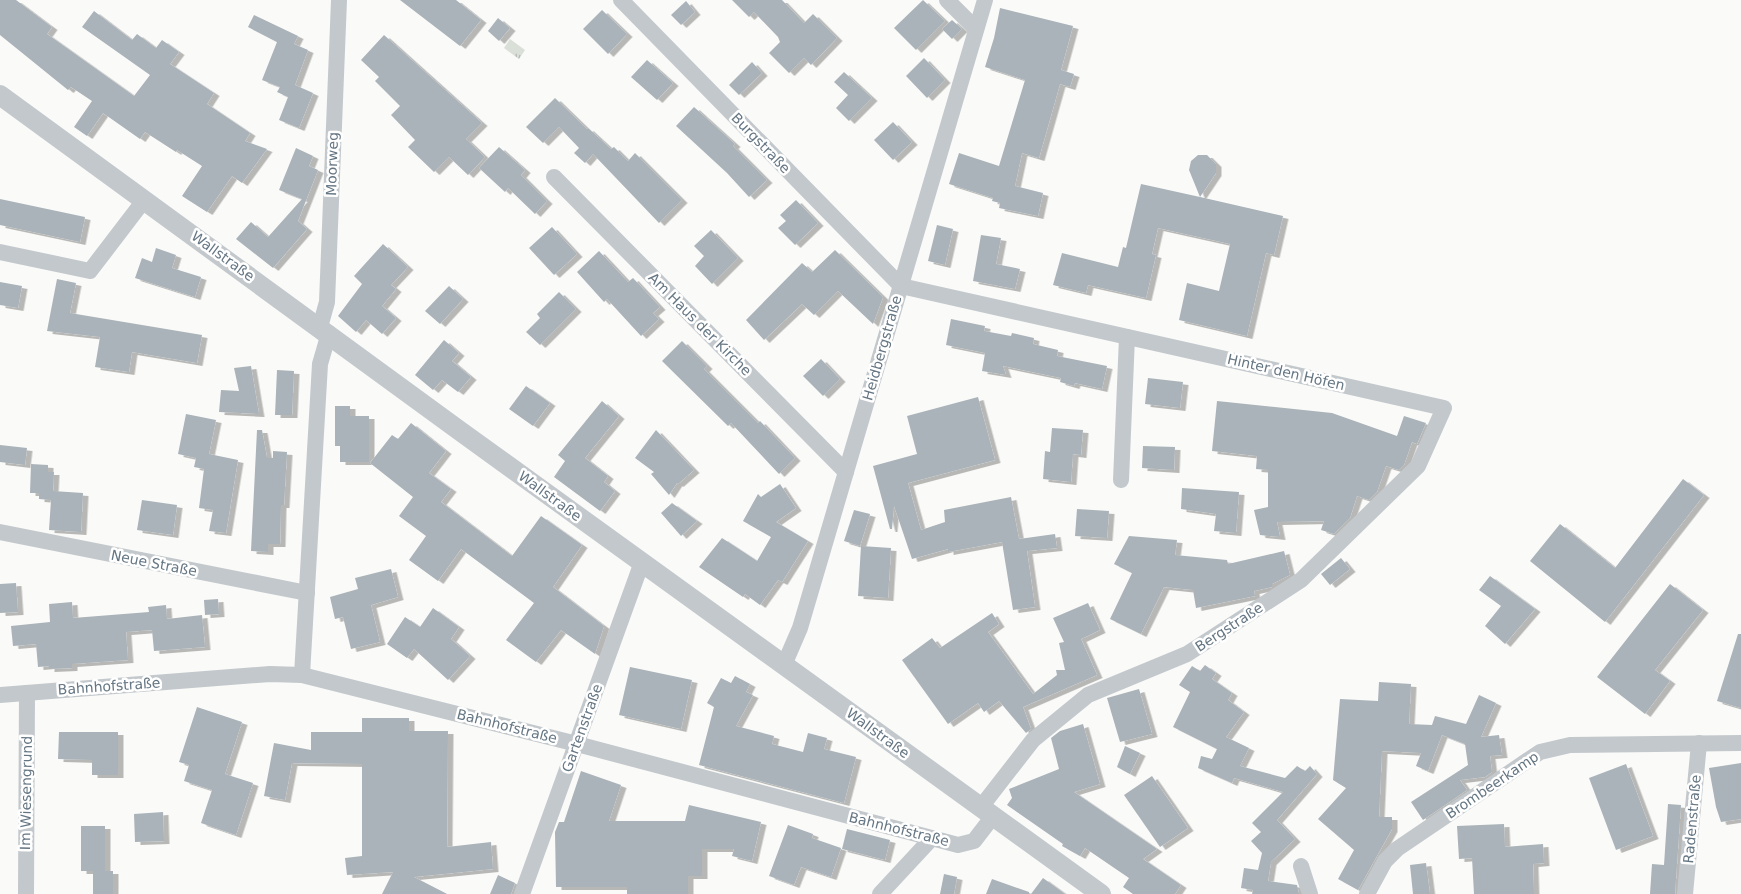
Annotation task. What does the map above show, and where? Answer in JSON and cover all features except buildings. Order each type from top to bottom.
[{"type":"street","name":"Moorweg","points":[[324,330],[327,302],[339,0]]},
{"type":"street","name":"Burgstraße","points":[[621,0],[900,286]]},
{"type":"street","points":[[947,0],[976,29]]},
{"type":"street","name":"Heidbergstraße","points":[[784,665],[800,628],[984,0]]},
{"type":"street","name":"Wallstraße","points":[[0,95],[1101,894]]},
{"type":"street","name":"Am Haus der Kirche","points":[[554,177],[846,472]]},
{"type":"street","points":[[0,252],[90,271],[144,200]]},
{"type":"street","name":"Hinter den Höfen","points":[[900,286],[1444,408]]},
{"type":"street","points":[[302,675],[320,364],[324,330]]},
{"type":"street","points":[[1121,480],[1127,337]]},
{"type":"street","name":"Bergstraße","points":[[987,811],[1034,740],[1088,695],[1187,654],[1301,580],[1418,466],[1444,408]]},
{"type":"street","name":"Neue Straße","points":[[0,532],[307,593]]},
{"type":"street","name":"Gartenstraße","points":[[522,894],[642,562]]},
{"type":"street","name":"Bahnhofstraße","points":[[0,695],[270,674],[302,675],[577,744],[958,844],[974,841],[987,811]]},
{"type":"street","name":"Im Wiesengrund","points":[[26,894],[27,693]]},
{"type":"street","name":"Radenstraße","points":[[1685,894],[1699,743]]},
{"type":"street","name":"Brombeerkamp","points":[[1366,894],[1385,861],[1398,849],[1540,752],[1570,745],[1741,743]]},
{"type":"street","points":[[880,894],[932,838]]},
{"type":"street","points":[[1301,866],[1310,894]]},
{"type":"green space","points":[[510,39],[525,50],[519,59],[504,48]]}]
